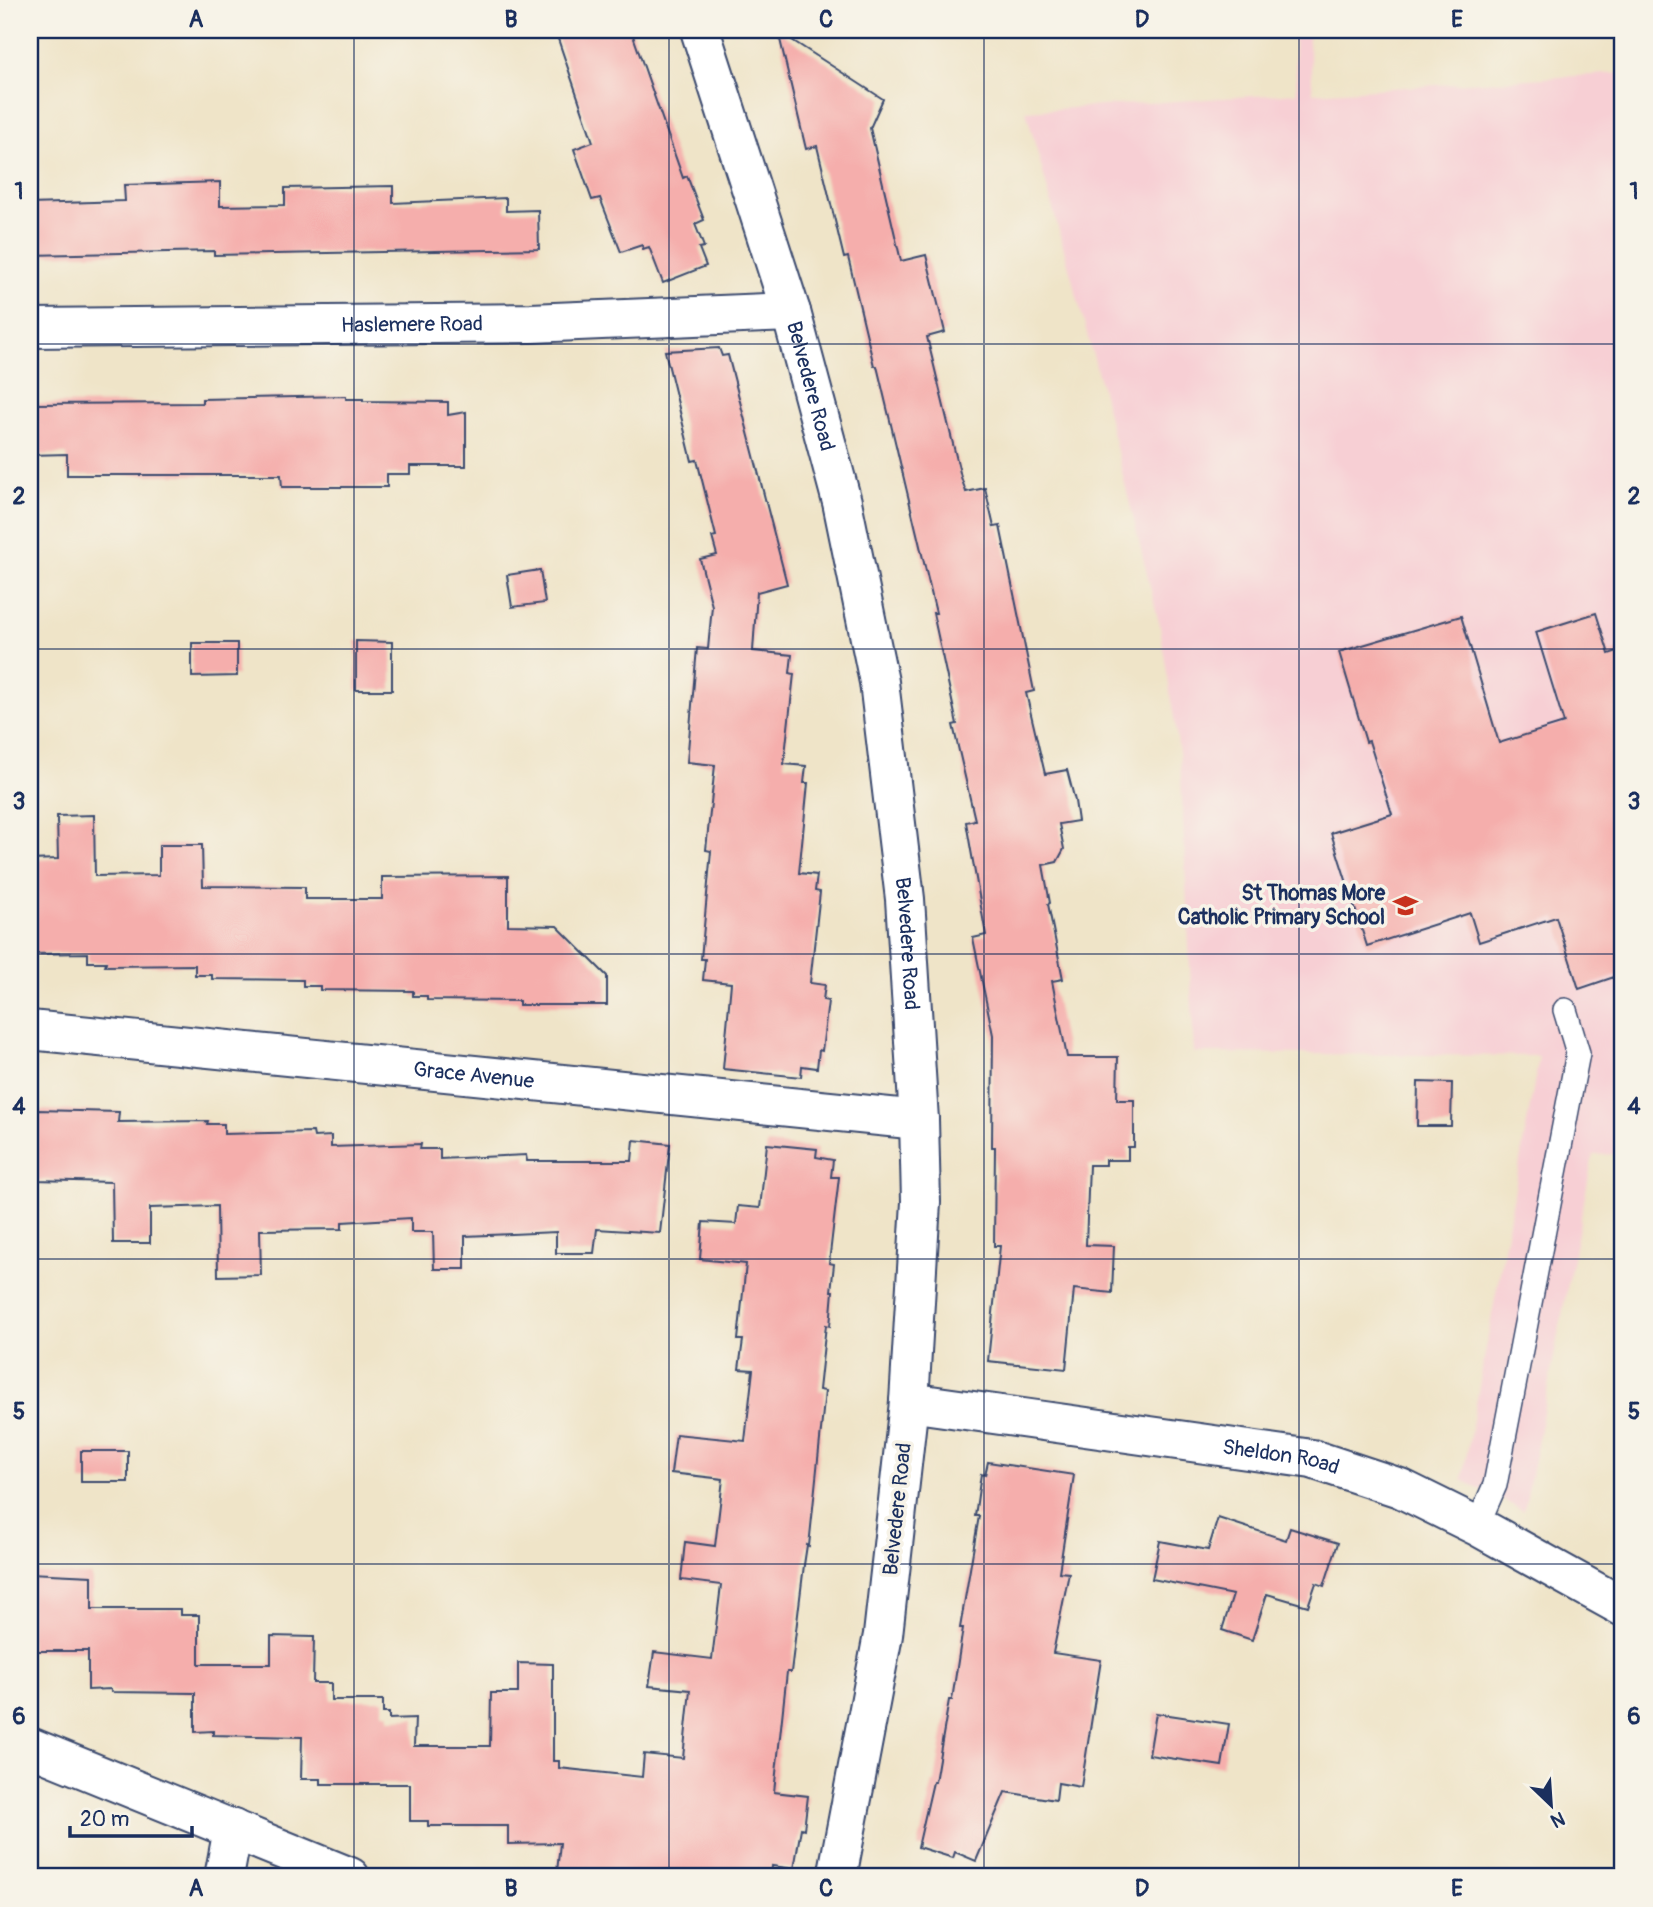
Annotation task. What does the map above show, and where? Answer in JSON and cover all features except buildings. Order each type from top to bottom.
[{"type":"street","name":"Belvedere Road","points":[[700,30],[791,312],[842,502],[879,682],[905,899],[919,1120],[921,1202],[909,1402],[883,1635],[837,1877]]},
{"type":"street","name":"Haslemere Road","points":[[30,328],[531,323],[791,312]]},
{"type":"street","name":"Grace Avenue","points":[[30,1030],[919,1120]]},
{"type":"street","name":"Sheldon Road","points":[[909,1402],[1312,1459],[1401,1488],[1623,1607]]},
{"type":"street","points":[[30,1747],[350,1877]]},
{"type":"street","points":[[224,1877],[233,1829]]},
{"type":"lane","points":[[1477,1527],[1495,1485],[1578,1054],[1565,1010]]},
{"type":"shaded area","name":"St Thomas More Catholic Primary School","points":[[1293,30],[1308,30],[1313,93],[1623,73],[1623,1154],[1593,1155],[1524,1511],[1462,1480],[1539,1056],[1194,1053],[1180,758],[1160,627],[1096,366],[1026,111],[1297,93]]},
{"type":"place","name":"St Thomas More Catholic Primary School","points":[[1405,905]]}]
